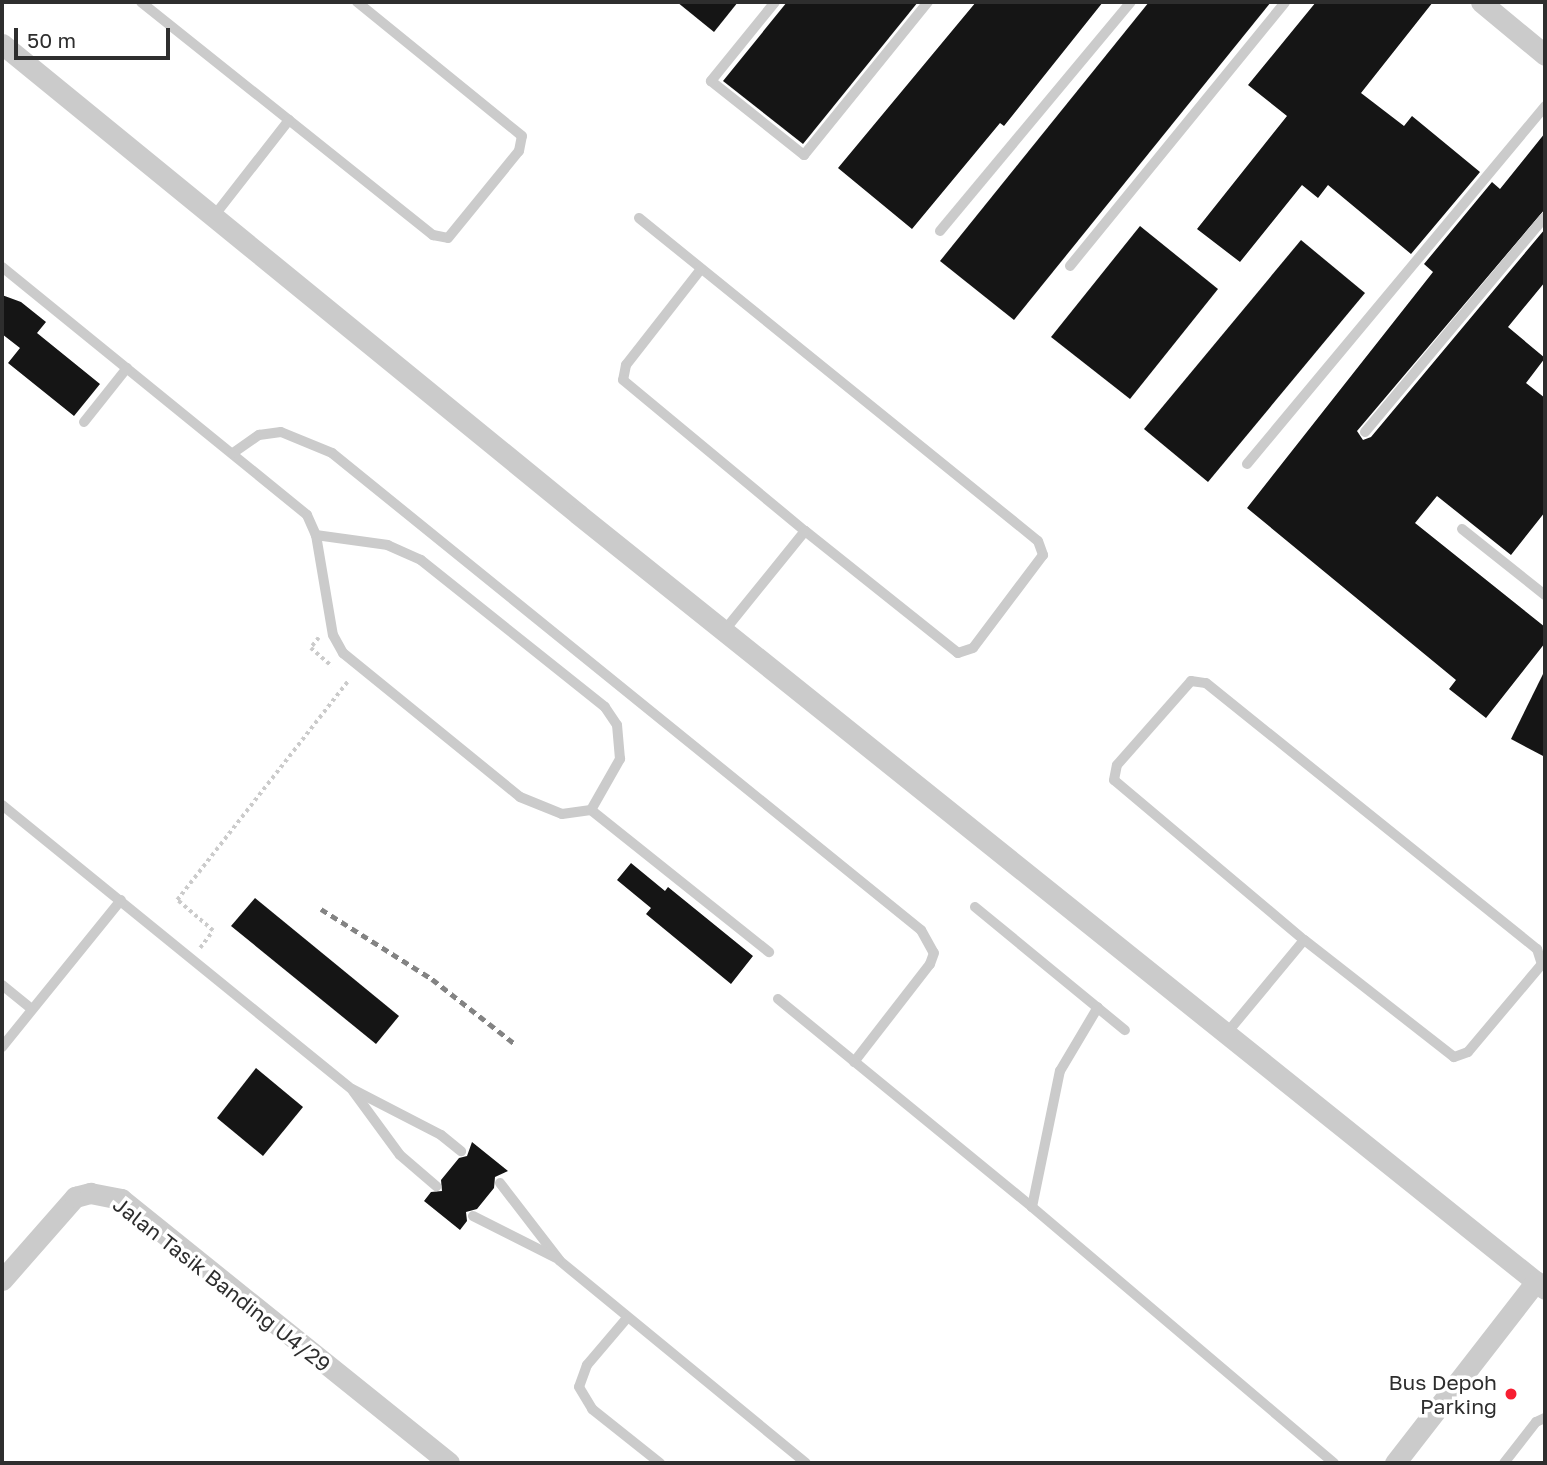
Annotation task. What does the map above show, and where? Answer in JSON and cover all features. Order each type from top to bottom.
[{"type":"street","points":[[1480,2],[1545,55]]},
{"type":"street","points":[[2,44],[724,631],[1541,1285],[1395,1463]]},
{"type":"street","name":"Jalan Tasik Banding U4/29","points":[[2,1280],[75,1197],[90,1193],[121,1199],[449,1463]]},
{"type":"lane","points":[[141,2],[440,239],[454,233],[523,144],[517,130],[357,2]]},
{"type":"lane","points":[[775,2],[711,81],[804,155],[928,2]]},
{"type":"lane","points":[[940,231],[1131,2]]},
{"type":"lane","points":[[1070,266],[1285,2]]},
{"type":"lane","points":[[1248,464],[1545,106]]},
{"type":"lane","points":[[214,216],[289,120]]},
{"type":"lane","points":[[1365,432],[1545,217]]},
{"type":"lane","points":[[639,218],[1038,541],[1044,555],[973,648],[958,653],[623,380],[626,365],[701,269]]},
{"type":"lane","points":[[2,267],[307,515],[316,535],[333,635],[343,653],[520,797],[562,814],[591,810],[769,952]]},
{"type":"lane","points":[[84,422],[127,368]]},
{"type":"lane","points":[[233,453],[259,435],[281,432],[332,453],[921,930],[934,953],[930,964],[855,1062]]},
{"type":"lane","points":[[1462,529],[1545,595]]},
{"type":"lane","points":[[724,631],[805,531]]},
{"type":"lane","points":[[316,535],[388,545],[421,560],[605,707],[617,725],[620,759],[591,810]]},
{"type":"lane","points":[[1191,681],[1206,683],[1537,949],[1542,964],[1468,1052],[1454,1057],[1304,940],[1114,780],[1116,765],[1191,681]]},
{"type":"lane","points":[[2,805],[352,1089],[441,1135],[461,1151]]},
{"type":"lane","points":[[2,1047],[121,900]]},
{"type":"lane","points":[[975,907],[1125,1030]]},
{"type":"lane","points":[[1226,1034],[1304,940]]},
{"type":"lane","points":[[2,985],[32,1009]]},
{"type":"lane","points":[[778,999],[1032,1207],[1334,1463]]},
{"type":"lane","points":[[1032,1207],[1060,1071],[1098,1007]]},
{"type":"lane","points":[[352,1089],[400,1155],[436,1185]]},
{"type":"lane","points":[[499,1183],[560,1261],[806,1463]]},
{"type":"lane","points":[[473,1216],[560,1261]]},
{"type":"lane","points":[[627,1318],[587,1365],[579,1387],[592,1409],[660,1463]]},
{"type":"lane","points":[[1504,1463],[1536,1422],[1545,1418]]},
{"type":"path","points":[[192,958],[213,931],[177,900],[351,682]]},
{"type":"building","points":[[677,2],[738,2],[714,32]]},
{"type":"building","points":[[787,2],[918,2],[803,144],[723,81]]},
{"type":"building","points":[[976,2],[1103,2],[1004,126],[1000,123],[912,229],[838,168]]},
{"type":"building","points":[[1149,2],[1271,2],[1014,320],[940,261]]},
{"type":"building","points":[[1316,2],[1433,2],[1361,93],[1404,126],[1412,116],[1480,172],[1411,254],[1328,185],[1318,198],[1302,185],[1240,262],[1197,229],[1287,116],[1248,85]]},
{"type":"building","points":[[1545,133],[1545,209],[1357,431],[1363,440],[1371,437],[1545,229],[1545,282],[1508,327],[1545,358],[1526,383],[1545,398],[1545,512],[1511,555],[1437,496],[1415,523],[1545,627],[1545,643],[1486,718],[1449,689],[1456,680],[1247,508],[1433,272],[1424,264],[1492,182],[1500,189]]},
{"type":"building","points":[[1140,226],[1218,289],[1130,399],[1051,337]]},
{"type":"building","points":[[1301,240],[1365,293],[1208,482],[1144,429]]},
{"type":"building","points":[[2,295],[21,302],[46,322],[37,333],[100,384],[74,416],[8,363],[20,348],[2,334]]},
{"type":"building","points":[[1545,670],[1545,757],[1511,739]]},
{"type":"building","points":[[631,863],[665,891],[668,887],[753,956],[731,984],[646,914],[651,908],[617,880]]},
{"type":"building","points":[[255,898],[399,1016],[376,1044],[231,926]]},
{"type":"building","points":[[256,1068],[303,1107],[263,1156],[217,1118]]},
{"type":"building","points":[[472,1142],[508,1171],[495,1177],[494,1188],[477,1209],[466,1212],[467,1221],[460,1230],[424,1201],[431,1192],[442,1191],[441,1180],[459,1158],[467,1156]]},
{"type":"railway","points":[[321,909],[432,979],[515,1044]]},
{"type":"place","name":"Bus Depoh Parking","points":[[1511,1394]]}]
